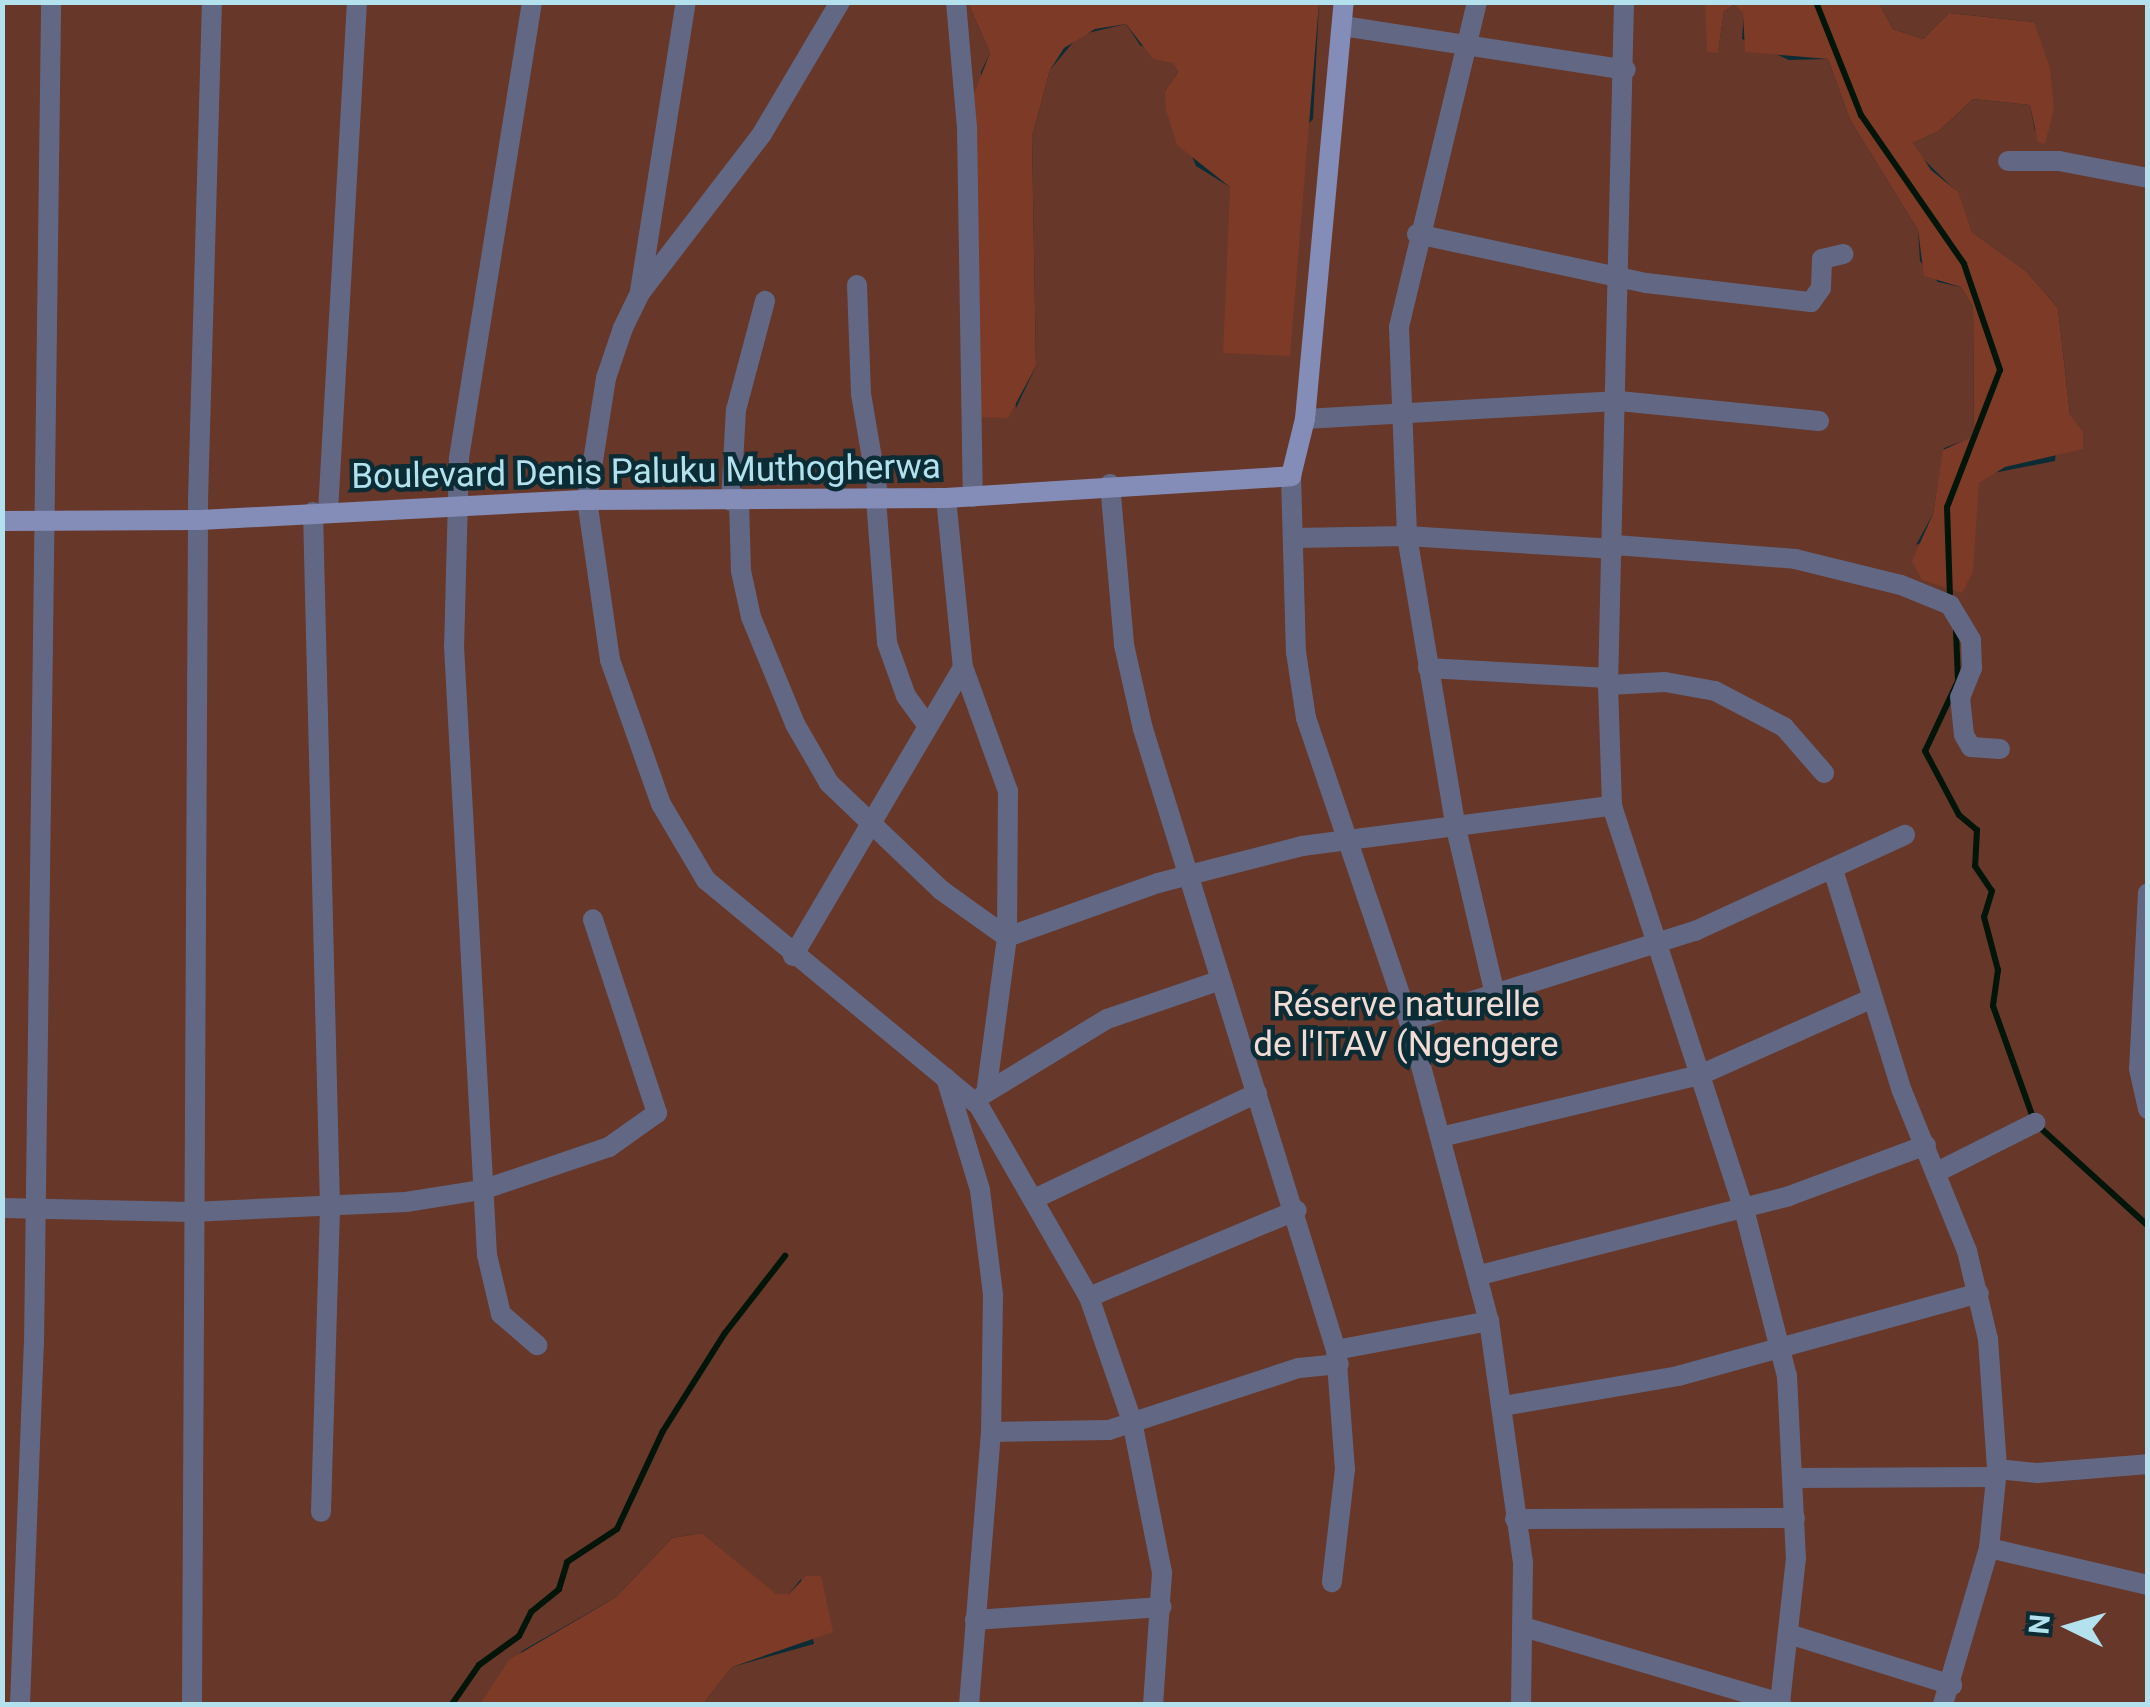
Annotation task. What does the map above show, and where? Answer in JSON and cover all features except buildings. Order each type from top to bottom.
[{"type":"street","points":[[20,1704],[35,1207],[51,2]]},
{"type":"street","points":[[192,1704],[198,1551],[192,1212],[200,520],[212,2]]},
{"type":"street","points":[[321,1512],[330,1208],[321,512],[357,2]]},
{"type":"street","points":[[532,2],[497,196],[457,507],[456,712],[482,1190],[495,1298],[501,1314],[537,1345]]},
{"type":"street","points":[[686,2],[640,292],[606,378],[587,500],[610,660],[662,804],[706,880],[793,956],[946,1077],[983,1096]]},
{"type":"street","points":[[640,292],[762,134],[840,2]]},
{"type":"street","points":[[956,2],[968,127],[973,497]]},
{"type":"street","points":[[1344,2],[1305,419],[1291,476],[1296,652],[1306,718],[1409,1021],[1480,1275],[1503,1406],[1516,1519],[1524,1627],[1521,1704]]},
{"type":"street","points":[[1477,2],[1417,234],[1399,327],[1406,410],[1407,536],[1456,824],[1495,994]]},
{"type":"street","points":[[1524,1627],[1780,1704],[1792,1635],[1796,1478],[1782,1346],[1744,1209],[1660,943],[1625,860],[1612,806],[1608,682],[1619,400],[1616,277],[1626,70],[1624,2]]},
{"type":"street","points":[[1343,26],[1626,70]]},
{"type":"street","points":[[2008,161],[2059,161],[2148,178]]},
{"type":"street","points":[[1417,234],[1616,277],[1812,302],[1822,288],[1822,259],[1843,254]]},
{"type":"street","points":[[857,285],[861,394],[877,500],[887,643],[906,696],[928,726]]},
{"type":"street","points":[[765,302],[736,410],[735,501],[741,572],[766,654],[806,746],[869,827],[1007,937]]},
{"type":"street","points":[[1305,419],[1619,400],[1819,421]]},
{"type":"street","name":"Boulevard Denis Paluku Muthogherwa","points":[[2,521],[200,520],[587,500],[946,498],[1110,484],[1291,476]]},
{"type":"street","points":[[1110,484],[1124,645],[1186,874],[1296,1210],[1338,1357],[1345,1469],[1332,1582]]},
{"type":"street","points":[[946,498],[963,667],[1008,791],[1007,937],[983,1096],[1034,1199],[1089,1296],[1132,1421],[1162,1573],[1152,1704]]},
{"type":"street","points":[[1295,538],[1407,536],[1794,559],[1901,585],[1950,605],[1970,640],[1972,668],[1960,696],[1964,735],[1971,747],[2000,748]]},
{"type":"street","points":[[793,956],[963,667]]},
{"type":"street","points":[[1428,668],[1608,682],[1665,682],[1716,690],[1784,727],[1824,773]]},
{"type":"street","points":[[1007,937],[1186,874],[1349,837],[1612,806]]},
{"type":"street","points":[[1409,1021],[1660,943],[1834,873],[1905,835]]},
{"type":"street","points":[[1792,1635],[1948,1695],[1989,1548],[1997,1473],[1979,1293],[1871,998],[1834,873]]},
{"type":"street","points":[[2148,893],[2138,1069],[2148,1110]]},
{"type":"street","points":[[2,1208],[192,1212],[330,1208],[482,1190],[609,1147],[656,1114],[593,919]]},
{"type":"street","points":[[983,1096],[1108,1019],[1221,980]]},
{"type":"street","points":[[1441,1138],[1700,1075],[1871,998]]},
{"type":"street","points":[[946,1077],[988,1242],[991,1432],[969,1704]]},
{"type":"street","points":[[1034,1199],[1256,1093]]},
{"type":"street","points":[[1937,1172],[2035,1123]]},
{"type":"street","points":[[1480,1275],[1744,1209],[1926,1144]]},
{"type":"street","points":[[1089,1296],[1296,1210]]},
{"type":"street","points":[[1503,1406],[1678,1376],[1979,1293]]},
{"type":"street","points":[[991,1432],[1109,1430],[1338,1357],[1489,1321]]},
{"type":"street","points":[[1796,1478],[2037,1473],[2148,1464]]},
{"type":"street","points":[[1516,1519],[1795,1518]]},
{"type":"street","points":[[1989,1548],[2148,1585]]},
{"type":"street","points":[[975,1620],[1162,1607]]},
{"type":"green space","name":"Réserve naturelle de l'ITAV (Ngengere","points":[[3,3],[968,3],[990,53],[981,72],[1016,408],[1036,366],[1032,137],[1050,70],[1079,35],[1126,24],[1140,45],[1173,62],[1178,72],[1165,91],[1196,166],[1230,187],[1232,201],[1313,119],[1319,3],[1705,3],[1718,52],[1724,11],[1734,5],[1744,12],[1742,39],[1789,60],[1828,59],[1850,120],[1918,230],[1920,261],[1938,282],[1961,287],[1973,307],[1974,437],[1944,448],[1933,514],[1916,545],[1974,519],[1978,483],[1988,474],[2055,461],[2056,451],[2083,449],[2070,415],[2058,308],[2026,271],[1972,232],[1957,192],[1914,150],[1913,143],[1939,131],[1973,99],[2030,105],[2035,131],[2054,109],[2034,22],[1949,13],[1923,39],[1893,29],[1879,3],[2147,3],[2147,1704],[703,1704],[732,1667],[814,1644],[801,1579],[789,1594],[775,1594],[702,1533],[672,1538],[616,1597],[522,1651],[480,1704],[3,1704]]},
{"type":"shaded area","points":[[968,3],[1319,3],[1290,356],[1223,353],[1230,187],[1177,145],[1166,110],[1165,91],[1178,72],[1173,63],[1153,59],[1126,24],[1095,29],[1064,48],[1050,70],[1032,137],[1036,366],[1008,418],[979,417],[972,99],[990,53]]},
{"type":"shaded area","points":[[1705,3],[1879,3],[1893,29],[1923,39],[1949,13],[2034,22],[2050,68],[2054,109],[2045,144],[2038,142],[2030,105],[1973,99],[1939,131],[1913,143],[1931,170],[1958,192],[1972,232],[2026,271],[2058,308],[2070,415],[2083,432],[2083,449],[2005,467],[1979,483],[1973,572],[1962,593],[1922,580],[1912,561],[1933,514],[1943,450],[1974,436],[1973,307],[1961,287],[1924,276],[1918,230],[1850,120],[1828,59],[1745,52],[1743,12],[1734,5],[1724,11],[1718,53],[1707,52]]},
{"type":"shaded area","points":[[702,1533],[776,1594],[789,1594],[806,1576],[821,1576],[833,1632],[732,1667],[703,1704],[480,1704],[509,1660],[616,1597],[672,1538]]},
{"type":"waterway","points":[[1816,2],[1861,115],[1964,264],[2000,370],[1947,507],[1950,599]]},
{"type":"waterway","points":[[1956,631],[1958,681],[1925,751],[1959,815],[1977,830],[1975,866],[1992,891],[1984,917],[1998,970],[1993,1006],[2035,1123],[2148,1226]]},
{"type":"waterway","points":[[452,1704],[479,1665],[519,1636],[531,1612],[559,1589],[567,1562],[617,1529],[663,1431],[725,1333],[785,1256]]}]
